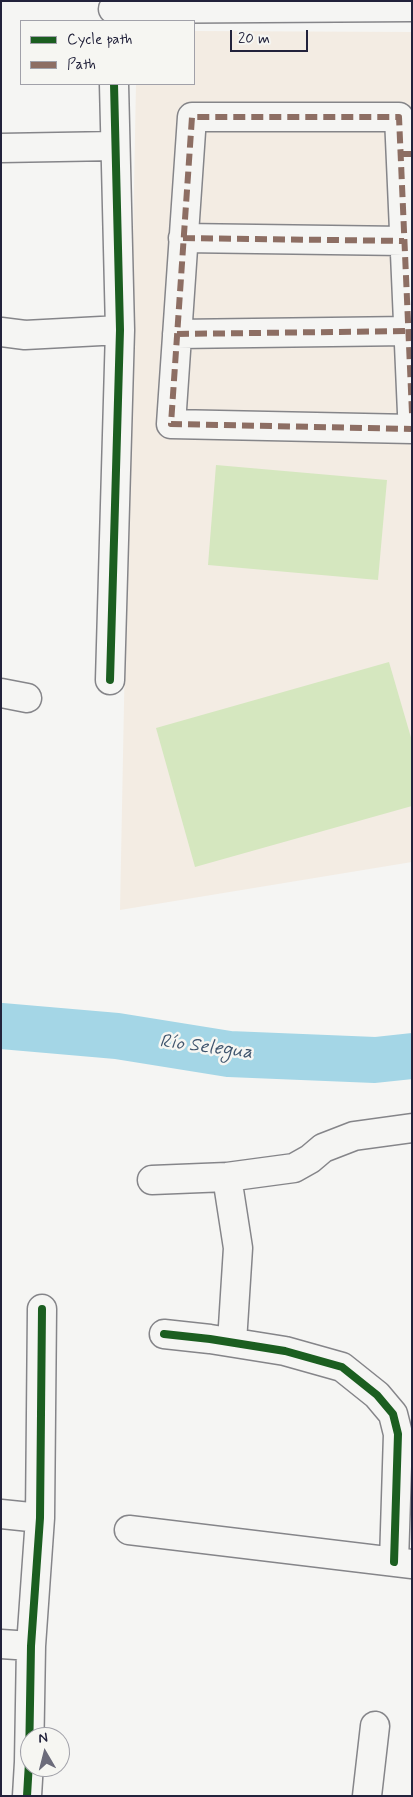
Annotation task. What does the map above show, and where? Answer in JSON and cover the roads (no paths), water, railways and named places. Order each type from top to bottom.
[{"type":"street","points":[[113,10],[380,4],[412,7]]},
{"type":"street","points":[[110,680],[120,330],[114,85]]},
{"type":"street","points":[[412,414],[404,241],[406,154],[399,117],[192,117],[171,424],[412,428]]},
{"type":"street","points":[[1,148],[114,146]]},
{"type":"street","points":[[184,238],[404,241]]},
{"type":"street","points":[[1,332],[25,335],[120,330]]},
{"type":"street","points":[[177,334],[408,331]]},
{"type":"street","points":[[152,1180],[227,1177],[294,1168],[310,1159],[323,1148],[354,1136],[412,1128]]},
{"type":"street","points":[[227,1177],[238,1248],[232,1342]]},
{"type":"street","points":[[27,1796],[31,1646],[40,1518],[42,1309]]},
{"type":"street","points":[[129,1530],[403,1563],[398,1434],[393,1414],[377,1395],[342,1368],[285,1351],[232,1342],[164,1334]]},
{"type":"street","points":[[1,1514],[40,1518]]},
{"type":"street","points":[[1,1644],[31,1646]]},
{"type":"street","points":[[367,1796],[375,1726]]},
{"type":"waterway","name":"Río Selegua","points":[[1,1026],[117,1036],[229,1054],[375,1060],[412,1056]]}]
